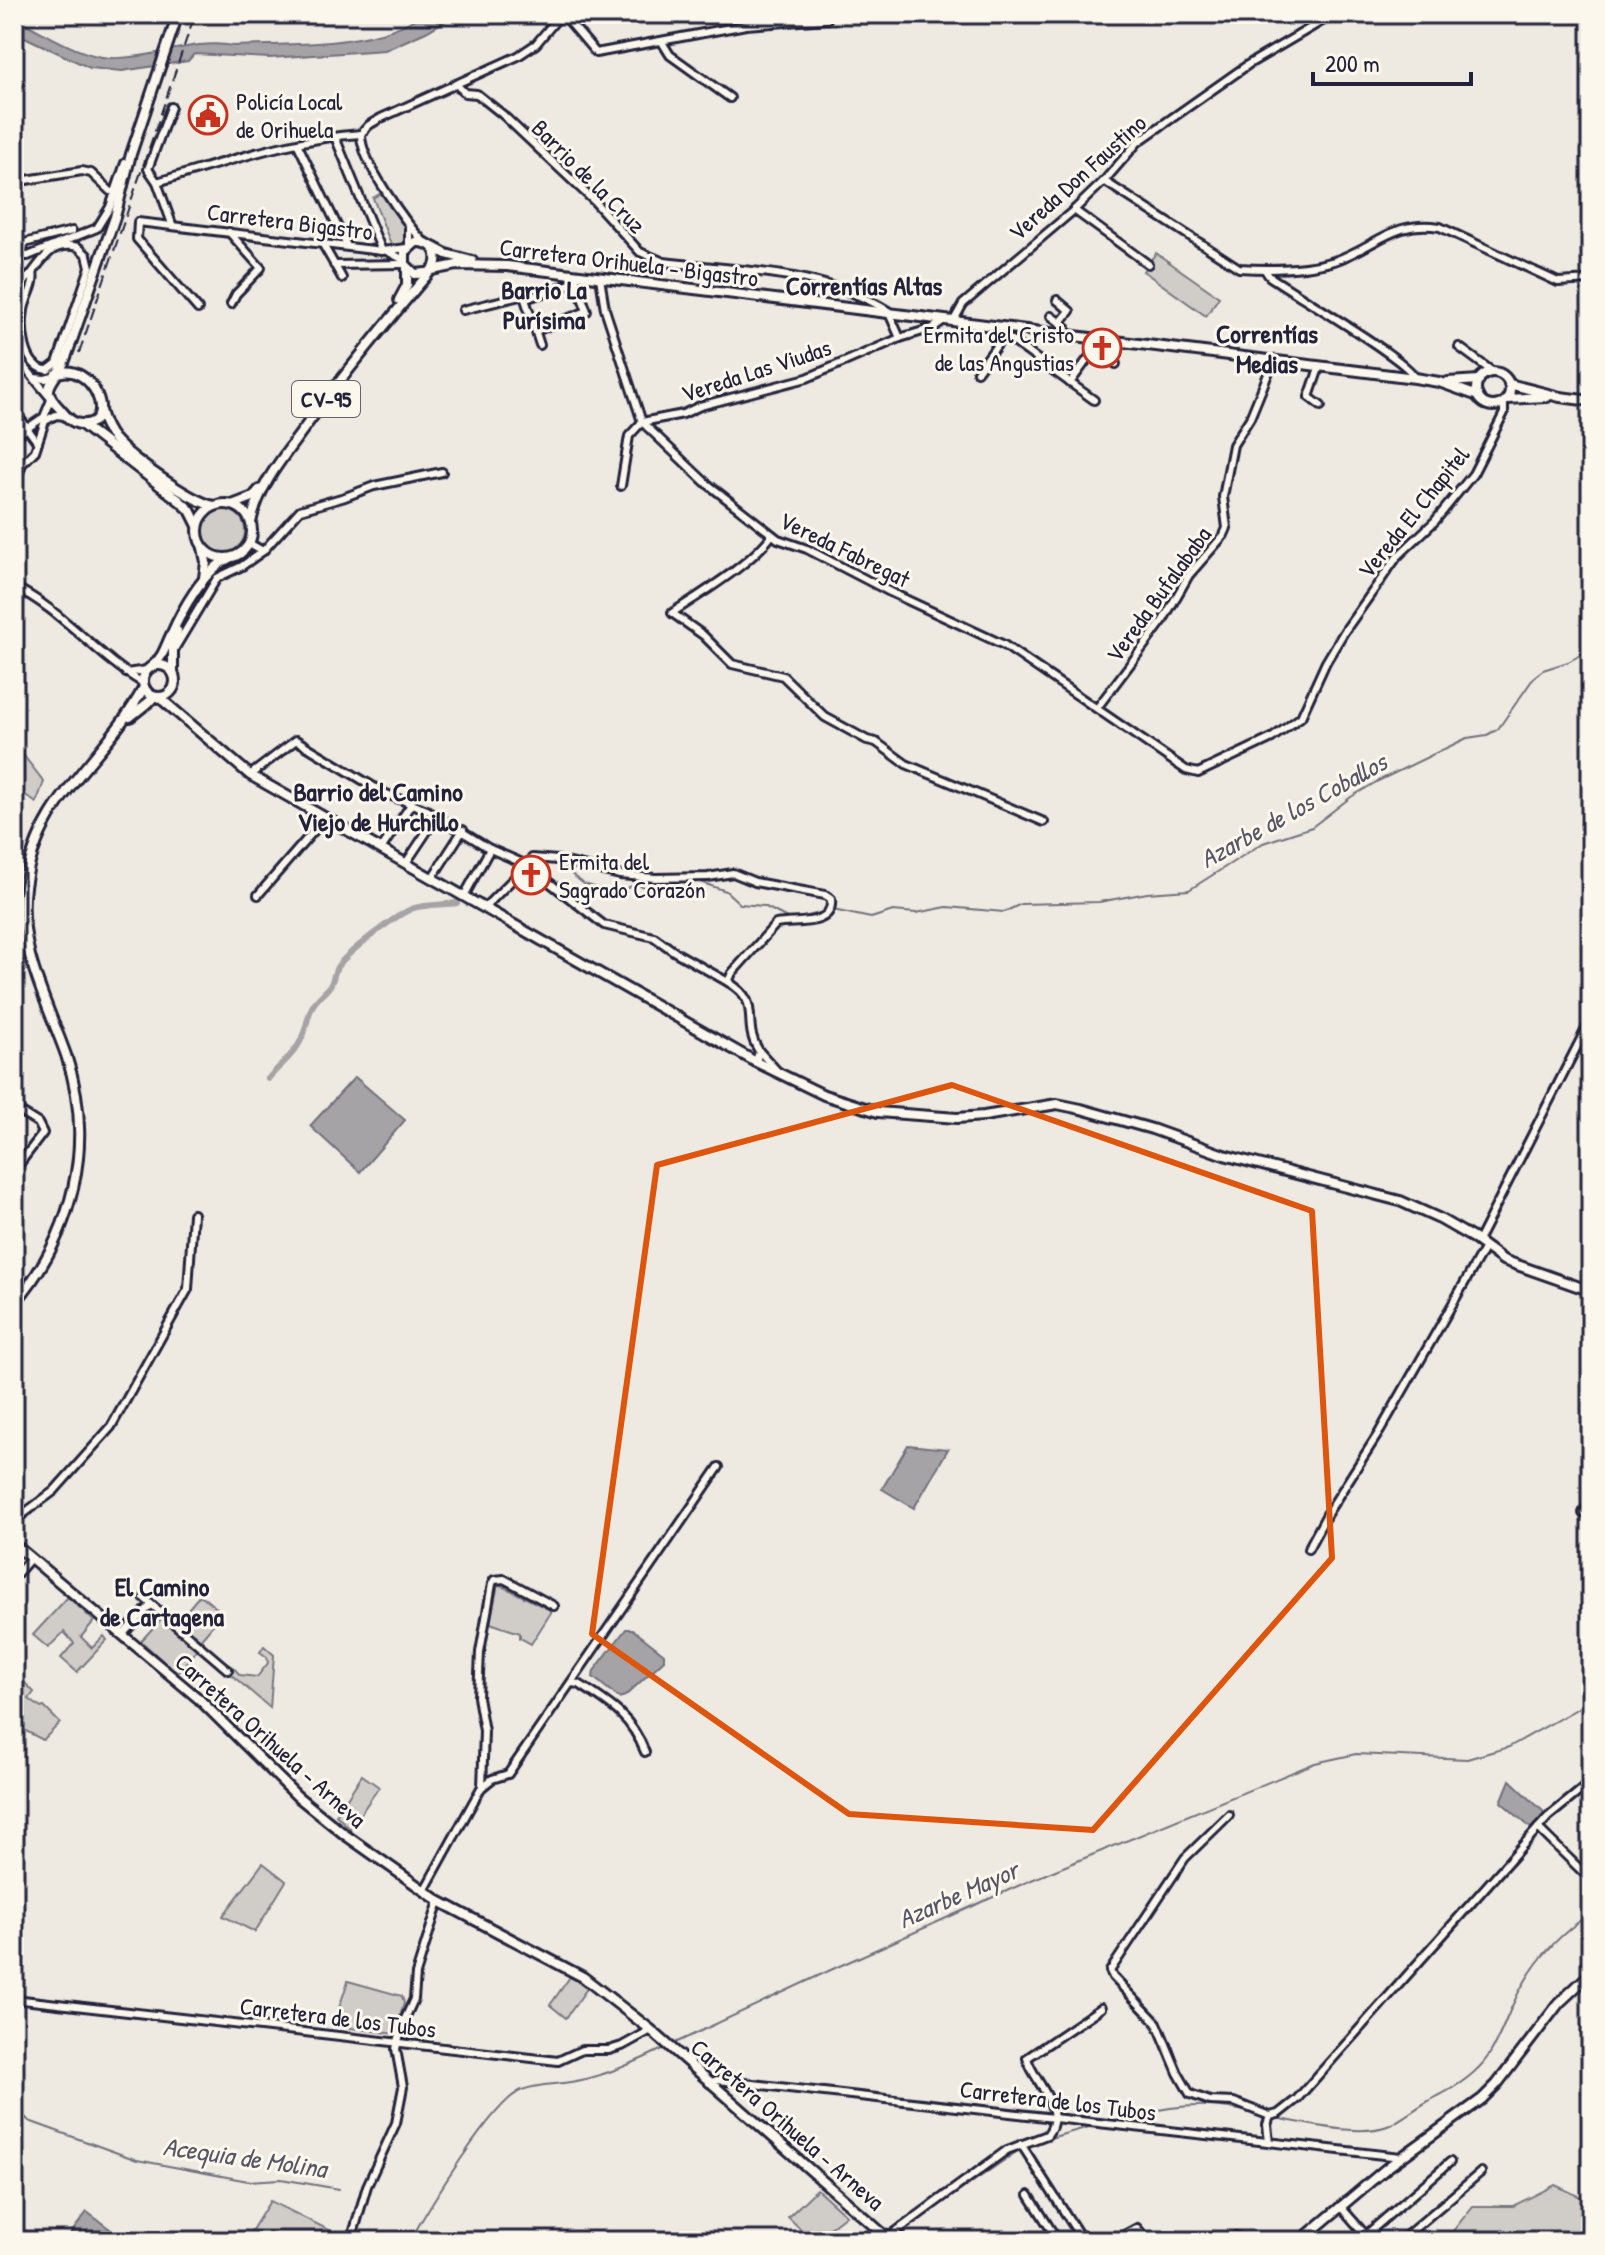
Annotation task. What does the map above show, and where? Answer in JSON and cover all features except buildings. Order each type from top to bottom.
[{"type":"main road","points":[[176,14],[131,154],[115,217],[69,349],[49,386],[51,399],[68,418],[81,424],[190,510],[203,547],[206,562],[204,579]]},
{"type":"main road","points":[[115,217],[128,155],[157,73]]},
{"type":"main road","points":[[408,247],[424,242],[455,257],[481,264]]},
{"type":"main road","name":"CV-95","points":[[76,373],[99,396],[106,427],[115,440],[187,496],[215,506],[232,505],[253,497],[268,480],[386,321],[405,291],[408,247]]},
{"type":"main road","points":[[429,272],[437,261],[433,247]]},
{"type":"main road","points":[[405,264],[415,274],[457,265],[481,264]]},
{"type":"main road","name":"Carretera Orihuela - Bigastro","points":[[481,264],[576,279],[600,278],[948,321],[1007,332],[1065,336],[1097,344],[1439,382]]},
{"type":"main road","name":"CV-95","points":[[386,321],[429,272]]},
{"type":"main road","points":[[69,349],[70,362],[76,373]]},
{"type":"main road","points":[[54,375],[63,371],[76,373]]},
{"type":"main road","points":[[1439,382],[1479,380],[1493,372],[1503,375],[1509,384],[1591,401]]},
{"type":"main road","points":[[1479,380],[1476,388],[1485,404],[1560,397]]},
{"type":"main road","points":[[1439,382],[1478,396]]},
{"type":"main road","points":[[1502,402],[1509,384]]},
{"type":"main road","points":[[81,424],[92,421],[100,410]]},
{"type":"main road","name":"CV-95","points":[[249,543],[258,498],[268,480]]},
{"type":"main road","points":[[232,505],[240,509],[251,523]]},
{"type":"main road","points":[[198,526],[201,518],[215,506]]},
{"type":"main road","points":[[14,1304],[44,1265],[63,1225],[75,1184],[79,1137],[75,1089],[67,1058],[33,972],[24,927],[25,887],[31,859],[50,812],[118,728],[143,685],[149,668],[163,656],[172,632],[204,579],[214,567],[238,554],[249,543]]},
{"type":"main road","points":[[203,547],[215,556],[231,557]]},
{"type":"main road","points":[[181,618],[173,651],[175,699],[186,721]]},
{"type":"main road","points":[[149,668],[161,665],[174,678]]},
{"type":"main road","points":[[118,728],[157,697],[171,691],[174,678]]},
{"type":"main road","points":[[143,685],[250,775],[756,1062],[824,1095],[878,1112],[957,1118],[1057,1104],[1081,1109],[1152,1129],[1224,1155],[1400,1201],[1440,1219],[1503,1260],[1591,1291]]},
{"type":"main road","name":"Carretera Orihuela - Arneva","points":[[14,1544],[199,1699],[297,1796],[439,1901],[583,1977],[651,2030],[888,2240]]},
{"type":"main road","points":[[1304,2240],[1340,2206],[1490,2091],[1559,2003],[1591,1973]]},
{"type":"street","points":[[157,182],[244,157],[361,134],[381,118],[518,56],[536,44],[562,14],[596,53],[746,25],[827,19]]},
{"type":"street","name":"Vereda Don Faustino","points":[[948,321],[963,304],[1074,210],[1138,142],[1249,64],[1334,14]]},
{"type":"street","points":[[662,42],[670,55],[730,98]]},
{"type":"street","name":"Barrio de la Cruz","points":[[456,84],[465,93],[477,94],[502,114],[594,201],[625,238],[646,256],[664,262],[795,276],[835,285],[868,298],[891,314]]},
{"type":"street","points":[[171,107],[148,169],[157,182],[172,224]]},
{"type":"street","points":[[361,134],[364,154],[409,226],[424,242]]},
{"type":"street","points":[[335,137],[384,251]]},
{"type":"street","points":[[298,145],[347,246]]},
{"type":"street","points":[[19,254],[97,228],[110,207],[128,155]]},
{"type":"street","points":[[14,182],[82,171],[91,173],[110,191]]},
{"type":"street","points":[[1104,181],[1239,268],[1265,270],[1333,261],[1395,231],[1418,224],[1449,231],[1558,282],[1591,280]]},
{"type":"street","points":[[1074,210],[1148,264]]},
{"type":"street","name":"Carretera Bigastro","points":[[198,309],[137,239],[138,222],[384,251],[408,247]]},
{"type":"street","points":[[408,247],[409,226]]},
{"type":"street","points":[[19,254],[24,243],[72,231]]},
{"type":"street","points":[[229,232],[261,268],[236,294],[231,304]]},
{"type":"street","points":[[322,243],[342,278]]},
{"type":"street","points":[[14,296],[34,270],[45,254],[69,245],[78,247],[87,255],[90,267],[57,363],[45,371],[31,359],[24,335],[24,311],[34,270],[19,254]]},
{"type":"street","name":"Carretera Bigastro","points":[[384,251],[405,264]]},
{"type":"street","points":[[334,265],[405,264]]},
{"type":"street","points":[[1265,270],[1313,306],[1400,360],[1415,378]]},
{"type":"street","points":[[14,278],[28,278]]},
{"type":"street","name":"Vereda Fabregat","points":[[600,278],[605,309],[642,422],[705,482],[772,535],[1004,645],[1097,708]]},
{"type":"street","points":[[525,299],[576,279],[587,311],[536,331]]},
{"type":"street","points":[[14,284],[14,296]]},
{"type":"street","points":[[463,310],[524,295],[540,345]]},
{"type":"street","points":[[1057,300],[1070,311],[1060,323]]},
{"type":"street","points":[[891,314],[900,338]]},
{"type":"street","points":[[1051,316],[1066,327],[1065,336]]},
{"type":"street","name":"Vereda Las Viudas","points":[[642,422],[683,414],[700,406],[798,381],[948,321]]},
{"type":"street","points":[[977,372],[1007,332],[1094,400]]},
{"type":"street","points":[[14,341],[20,359],[51,399],[47,414],[14,437]]},
{"type":"street","points":[[1070,383],[1097,344],[1116,364]]},
{"type":"street","points":[[1459,347],[1493,372]]},
{"type":"street","name":"Vereda Bufalababa","points":[[1097,708],[1162,622],[1189,575],[1224,535],[1227,528],[1223,497],[1233,445],[1250,418],[1273,362]]},
{"type":"street","points":[[1319,368],[1309,397],[1321,406]]},
{"type":"street","points":[[34,378],[45,379],[54,375]]},
{"type":"street","name":"Vereda El Chapitel","points":[[1097,708],[1186,770],[1198,773],[1272,738],[1292,725],[1307,708],[1326,662],[1344,632],[1397,557],[1435,521],[1473,474],[1504,413],[1502,402]]},
{"type":"street","points":[[14,410],[38,443]]},
{"type":"street","points":[[14,487],[18,464],[35,451],[45,421],[56,415],[68,418]]},
{"type":"street","points":[[621,486],[629,436],[642,422]]},
{"type":"street","points":[[14,430],[14,437]]},
{"type":"street","points":[[173,651],[217,578],[263,551],[300,510],[374,486],[442,472]]},
{"type":"street","points":[[772,535],[766,544],[734,569],[672,613],[703,635],[732,664],[783,676],[825,717],[876,742],[906,764],[1044,822]]},
{"type":"street","points":[[249,543],[263,551]]},
{"type":"street","points":[[14,587],[143,685]]},
{"type":"street","points":[[126,673],[149,668]]},
{"type":"street","points":[[250,775],[296,740],[384,793],[438,815],[490,849],[527,865],[604,925],[654,937],[742,990],[750,1004],[751,1038],[782,1076]]},
{"type":"street","points":[[381,849],[412,803]]},
{"type":"street","points":[[406,863],[438,815]]},
{"type":"street","points":[[258,895],[325,818]]},
{"type":"street","points":[[432,878],[463,830]]},
{"type":"street","points":[[464,896],[490,849]]},
{"type":"street","points":[[484,908],[532,858],[620,875],[655,878],[733,873],[755,882],[825,895],[831,899],[831,909],[826,917],[781,923],[773,927],[732,973],[728,982]]},
{"type":"street","points":[[1308,1549],[1388,1418],[1481,1244],[1591,1019]]},
{"type":"street","points":[[756,1062],[759,1051]]},
{"type":"street","points":[[14,1108],[38,1123],[43,1133],[14,1171]]},
{"type":"street","points":[[14,1521],[54,1491],[111,1427],[188,1289],[193,1214]]},
{"type":"street","points":[[424,1891],[482,1787],[492,1779],[508,1774],[719,1467]]},
{"type":"street","points":[[1583,1513],[1591,1500]]},
{"type":"street","points":[[14,1577],[31,1558]]},
{"type":"street","points":[[482,1787],[484,1731],[478,1697],[479,1671],[492,1584],[494,1580],[504,1579],[554,1606]]},
{"type":"street","points":[[144,1598],[228,1670]]},
{"type":"street","points":[[122,1635],[151,1605]]},
{"type":"street","points":[[571,1683],[579,1684],[621,1712],[633,1726],[645,1752]]},
{"type":"street","points":[[1229,1815],[1185,1858],[1110,1971],[1157,2023],[1190,2094],[1210,2101],[1234,2102],[1270,2116],[1278,2114],[1297,2099],[1538,1828],[1591,1782]]},
{"type":"street","points":[[1538,1828],[1591,1880]]},
{"type":"street","points":[[351,2241],[367,2186],[396,2123],[403,2087],[397,2057],[398,2042],[414,1999],[416,1974],[439,1901]]},
{"type":"street","name":"Carretera de los Tubos","points":[[14,1999],[558,2061],[582,2050],[609,2050],[622,2046],[651,2030]]},
{"type":"street","points":[[888,2240],[1007,2150],[1047,2135],[1052,2130],[1053,2106],[1027,2058],[1101,2008]]},
{"type":"street","name":"Carretera de los Tubos","points":[[709,2083],[717,2080],[1403,2157]]},
{"type":"street","points":[[1269,2142],[1267,2125],[1270,2116]]},
{"type":"street","points":[[1021,2144],[1083,2241]]},
{"type":"street","points":[[1359,2241],[1368,2238],[1450,2162]]},
{"type":"street","points":[[1400,2241],[1481,2172]]},
{"type":"street","points":[[1029,2195],[1058,2241]]},
{"type":"street","points":[[1340,2206],[1368,2238]]},
{"type":"street","points":[[1113,2241],[1137,2228],[1148,2241]]},
{"type":"street","points":[[1233,2239],[1246,2241]]},
{"type":"highlighted area","points":[[952,1085],[1312,1211],[1332,1558],[1093,1830],[849,1814],[592,1634],[657,1165]]},
{"type":"shaded area","points":[[422,14],[457,14],[385,50],[270,58],[194,54],[188,61],[122,71],[90,68],[14,32],[14,20],[18,20],[86,53],[126,58],[203,45],[332,42],[382,33]]},
{"type":"shaded area","points":[[383,192],[407,230],[407,239],[401,246],[392,247],[373,198]]},
{"type":"shaded area","points":[[1156,253],[1219,297],[1206,316],[1143,271]]},
{"type":"shaded area","points":[[224,510],[239,516],[245,531],[239,546],[224,552],[209,546],[203,531],[209,516]]},
{"type":"shaded area","points":[[14,743],[44,782],[36,803],[14,786]]},
{"type":"shaded area","points":[[355,1077],[405,1120],[360,1172],[310,1126]]},
{"type":"shaded area","points":[[908,1445],[948,1449],[914,1508],[882,1489]]},
{"type":"shaded area","points":[[498,1584],[552,1611],[531,1644],[520,1638],[520,1633],[490,1623]]},
{"type":"shaded area","points":[[200,1595],[223,1613],[199,1641],[177,1622]]},
{"type":"shaded area","points":[[68,1597],[94,1621],[81,1637],[92,1648],[104,1636],[107,1640],[77,1672],[61,1658],[74,1643],[64,1632],[48,1648],[33,1635]]},
{"type":"shaded area","points":[[162,1618],[198,1648],[177,1674],[141,1641]]},
{"type":"shaded area","points":[[626,1629],[632,1629],[664,1654],[664,1660],[619,1698],[593,1677],[594,1671]]},
{"type":"shaded area","points":[[264,1646],[274,1655],[270,1708],[227,1671],[232,1666],[240,1675],[257,1677],[268,1663],[267,1657],[260,1652]]},
{"type":"shaded area","points":[[16,1674],[34,1692],[29,1699],[44,1707],[60,1723],[43,1740],[22,1729],[14,1718]]},
{"type":"shaded area","points":[[362,1775],[379,1787],[350,1829],[336,1815]]},
{"type":"shaded area","points":[[1510,1780],[1547,1815],[1532,1829],[1501,1802]]},
{"type":"shaded area","points":[[263,1863],[286,1881],[255,1932],[223,1916]]},
{"type":"shaded area","points":[[570,1977],[588,1987],[566,2018],[550,2005]]},
{"type":"shaded area","points":[[348,1981],[402,1996],[404,2003],[395,2034],[336,2026],[334,2023]]},
{"type":"shaded area","points":[[1555,2185],[1591,2202],[1591,2241],[1445,2241],[1473,2206],[1513,2206]]},
{"type":"shaded area","points":[[817,2189],[846,2215],[813,2241],[788,2217]]},
{"type":"shaded area","points":[[270,2201],[335,2233],[332,2241],[255,2241],[247,2238]]},
{"type":"shaded area","points":[[87,2212],[110,2229],[110,2234],[104,2241],[65,2241]]},
{"type":"waterway","name":"Azarbe de los Coballos","points":[[833,910],[871,918],[893,911],[916,913],[947,907],[1004,912],[1021,904],[1099,902],[1147,893],[1189,890],[1263,843],[1312,827],[1378,781],[1467,738],[1487,735],[1498,729],[1535,676],[1591,649]]},
{"type":"waterway","points":[[560,865],[584,884],[607,891],[619,892],[634,885],[660,889],[682,881],[700,882],[726,891],[740,904],[764,906],[791,920],[824,912]]},
{"type":"waterway","points":[[268,1079],[297,1047],[316,1000],[331,984],[337,967],[351,953],[407,911],[457,903]]},
{"type":"waterway","name":"Azarbe Mayor","points":[[673,2044],[1029,1881],[1315,1763],[1356,1754],[1467,1759],[1509,1747],[1591,1701]]},
{"type":"waterway","points":[[1275,2118],[1349,2130],[1378,2129],[1456,2086],[1478,2069],[1489,2055],[1519,1992],[1537,1963],[1562,1936],[1591,1913]]},
{"type":"waterway","name":"Azarbe Mayor","points":[[410,2241],[478,2134],[510,2098],[529,2088],[600,2075],[667,2047]]},
{"type":"waterway","name":"Acequia de Molina","points":[[14,2106],[29,2121],[137,2160],[248,2181],[281,2179],[339,2189]]},
{"type":"waterway","points":[[1115,2121],[1184,2106],[1228,2108],[1258,2115]]},
{"type":"waterway","points":[[1036,2142],[1096,2125]]},
{"type":"waterway","points":[[912,2224],[1022,2148]]},
{"type":"railway","points":[[79,353],[195,14]]},
{"type":"place","name":"Policía Local de Orihuela","points":[[208,115]]},
{"type":"place","name":"Ermita del Cristo de las Angustias","points":[[1102,348]]},
{"type":"place","name":"Ermita del Sagrado Corazón","points":[[531,875]]},
{"type":"district","name":"Correntías Altas","points":[[864,285]]},
{"type":"district","name":"Barrio La Purísima","points":[[544,304]]},
{"type":"district","name":"Correntías Medias","points":[[1267,348]]},
{"type":"district","name":"Barrio del Camino Viejo de Hurchillo","points":[[378,806]]},
{"type":"district","name":"El Camino de Cartagena","points":[[162,1601]]}]
